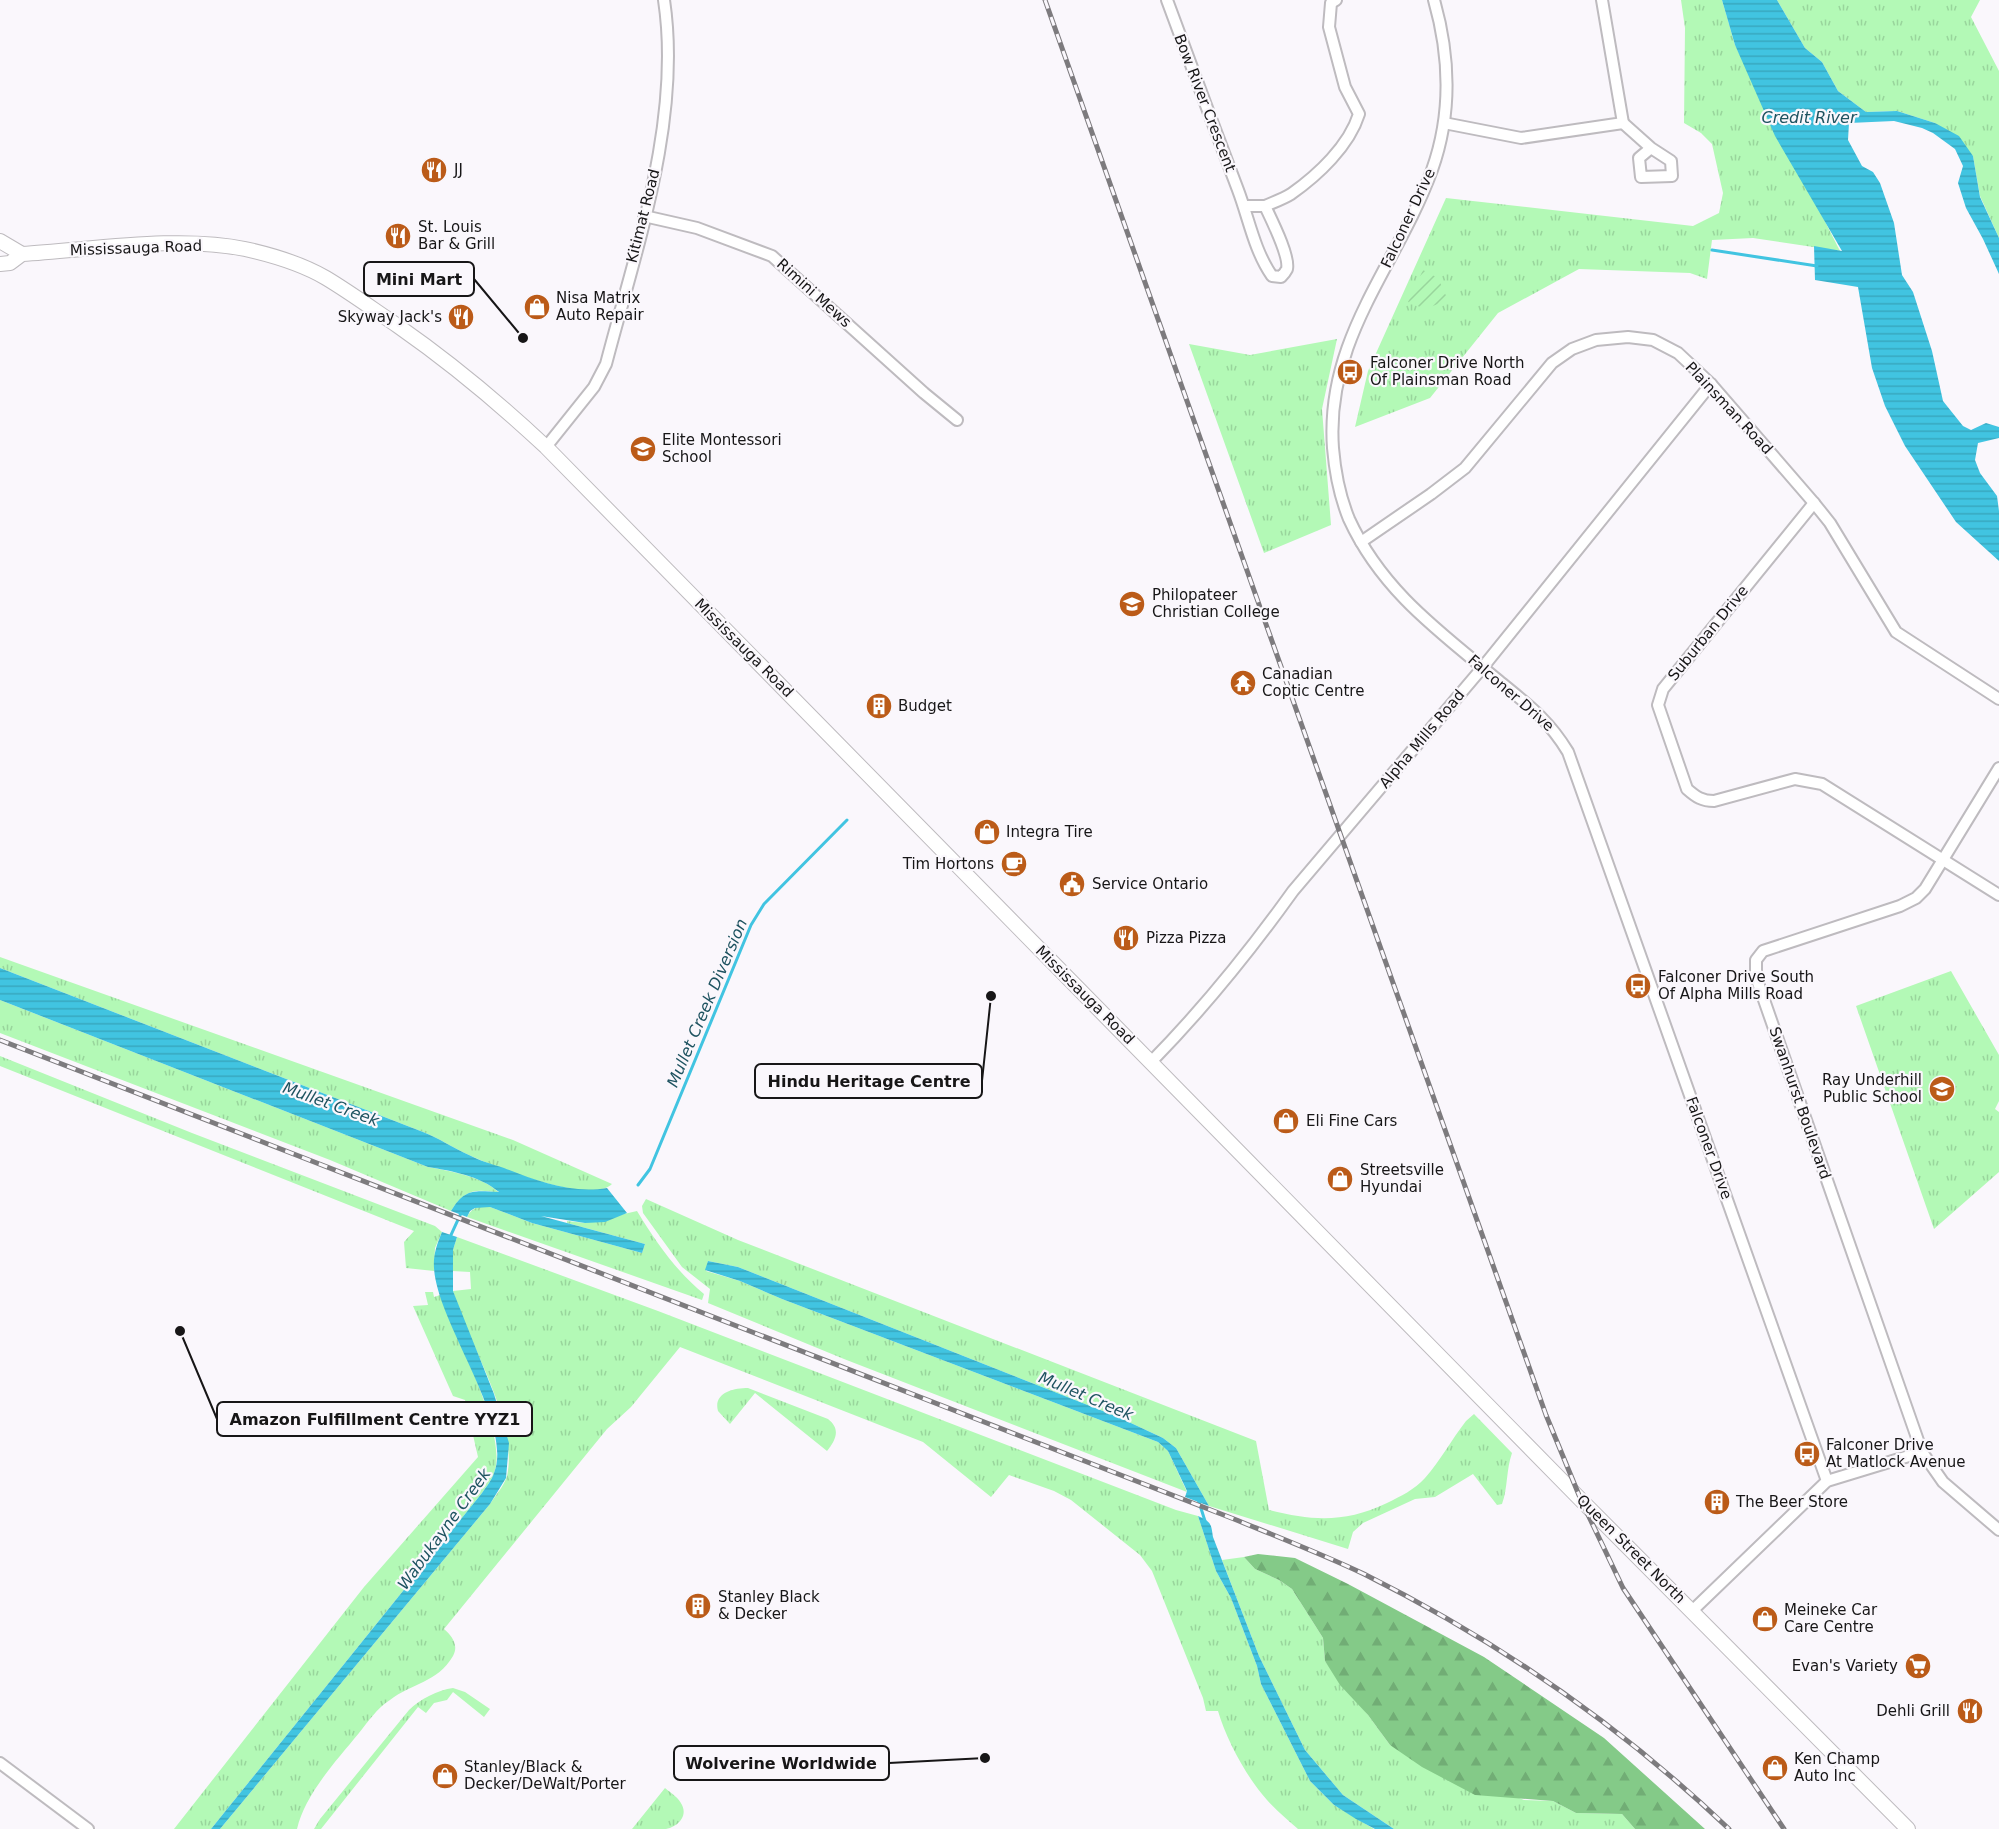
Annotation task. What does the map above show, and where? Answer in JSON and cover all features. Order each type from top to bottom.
[{"type":"main road","points":[[3,244],[22,254]]},
{"type":"main road","name":"Mississauga Road","points":[[0,264],[10,263],[22,254],[189,244],[244,249],[287,261],[324,277],[444,359],[487,393],[546,447],[1354,1269]]},
{"type":"main road","name":"Queen Street North","points":[[1354,1269],[1908,1829]]},
{"type":"street","name":"Kitimat Road","points":[[546,447],[594,387],[606,364],[662,140],[668,61],[664,0]]},
{"type":"street","name":"Bow River Crescent","points":[[1167,0],[1256,244],[1272,276],[1281,277],[1287,270],[1287,261],[1265,206]]},
{"type":"street","points":[[1244,206],[1265,206],[1289,195],[1328,162],[1354,131],[1359,114],[1345,87],[1329,27],[1331,3],[1336,0]]},
{"type":"street","name":"Falconer Drive","points":[[1434,0],[1446,62],[1447,88],[1444,123],[1423,193],[1362,312],[1348,343],[1340,370],[1334,404],[1332,435],[1338,482],[1348,516],[1383,577],[1414,610],[1548,722],[1568,752],[1827,1481]]},
{"type":"street","points":[[1602,0],[1623,123],[1651,148]]},
{"type":"street","points":[[1444,123],[1521,138],[1623,123]]},
{"type":"street","name":"Rimini Mews","points":[[644,216],[697,228],[772,256],[957,420]]},
{"type":"street","name":"Plainsman Road","points":[[1361,542],[1465,468],[1552,363],[1572,349],[1596,340],[1628,337],[1653,340],[1678,354],[1711,384],[1814,503],[1830,523],[1896,632],[1999,699]]},
{"type":"street","name":"Alpha Mills Road","points":[[1151,1062],[1222,983],[1293,891],[1482,667],[1711,384]]},
{"type":"street","name":"Suburban Drive","points":[[1814,503],[1664,689],[1658,705],[1687,789],[1697,798],[1714,801],[1796,779],[1822,784],[1999,896]]},
{"type":"street","points":[[1944,860],[1999,768]]},
{"type":"street","name":"Swanhurst Boulevard","points":[[1944,860],[1925,889],[1916,898],[1900,906],[1763,951],[1756,960],[1756,976],[1922,1452],[1943,1482],[1999,1530]]},
{"type":"street","points":[[1692,1611],[1827,1481],[1922,1452]]},
{"type":"street","points":[[0,1763],[88,1829]]},
{"type":"green space","points":[[1681,0],[1722,0],[1735,45],[1840,251],[1753,238],[1712,240],[1707,279],[1690,273],[1579,269],[1498,313],[1430,398],[1355,427],[1368,371],[1446,198],[1693,226],[1719,213],[1723,193],[1712,144],[1701,133],[1684,123],[1685,28]]},
{"type":"green space","points":[[1777,0],[1980,0],[1971,17],[1999,71],[1999,238],[1980,196],[1973,156],[1935,123],[1897,111],[1866,112],[1838,91],[1822,62],[1805,48]]},
{"type":"green space","points":[[1423,270],[1438,278],[1448,300],[1425,309],[1408,302]]},
{"type":"green space","points":[[1337,339],[1322,409],[1331,525],[1264,553],[1189,344],[1250,355]]},
{"type":"green space","points":[[0,957],[513,1140],[612,1184],[601,1189],[584,1190],[542,1182],[499,1168],[423,1132],[0,968]]},
{"type":"green space","name":"Ray Underhill Public School","points":[[1951,971],[1999,1055],[1999,1101],[1995,1109],[1999,1112],[1999,1172],[1934,1229],[1856,1006]]},
{"type":"green space","points":[[0,1000],[428,1167],[476,1179],[493,1187],[499,1193],[471,1192],[461,1199],[451,1211],[330,1160],[0,1033]]},
{"type":"green space","points":[[0,1056],[192,1133],[435,1226],[442,1232],[435,1248],[434,1271],[406,1268],[404,1242],[414,1231],[0,1066]]},
{"type":"green space","points":[[646,1199],[738,1240],[1256,1441],[1269,1510],[1315,1518],[1329,1518],[1357,1514],[1387,1503],[1412,1489],[1425,1478],[1466,1421],[1474,1414],[1512,1453],[1502,1504],[1497,1505],[1473,1474],[1435,1497],[1415,1499],[1363,1523],[1353,1532],[1348,1549],[1209,1506],[1176,1448],[1163,1438],[1118,1417],[738,1267],[708,1261],[706,1271],[740,1281],[1158,1442],[1168,1451],[1187,1492],[844,1359],[708,1303],[710,1289],[682,1267],[643,1213],[642,1206]]},
{"type":"green space","points":[[482,1206],[532,1223],[642,1253],[645,1244],[567,1223],[567,1221],[585,1223],[637,1211],[667,1255],[704,1294],[702,1300],[467,1217],[473,1210]]},
{"type":"green space","points":[[457,1237],[658,1311],[1176,1510],[1198,1516],[1216,1571],[1231,1598],[1257,1666],[1261,1684],[1310,1781],[1334,1805],[1374,1829],[1298,1829],[1267,1800],[1238,1758],[1218,1711],[1206,1711],[1203,1698],[1152,1571],[1140,1555],[1071,1500],[1054,1491],[1009,1475],[991,1497],[923,1442],[680,1347],[631,1407],[607,1429],[444,1629],[455,1644],[455,1652],[447,1665],[432,1677],[398,1694],[377,1711],[314,1790],[297,1829],[220,1829],[490,1504],[506,1480],[509,1454],[506,1431],[490,1383],[453,1291],[471,1289],[470,1272],[452,1271],[453,1250]]},
{"type":"green space","points":[[425,1292],[433,1292],[434,1297],[440,1295],[478,1385],[494,1435],[497,1456],[493,1476],[482,1493],[211,1829],[174,1829],[364,1587],[478,1457],[465,1400],[453,1396],[413,1306],[428,1305]]},
{"type":"green space","points":[[748,1388],[828,1419],[835,1427],[836,1435],[827,1451],[755,1393],[730,1424],[718,1411],[718,1400],[721,1396],[736,1389]]},
{"type":"green space","points":[[1258,1554],[1295,1558],[1484,1657],[1604,1738],[1705,1829],[1635,1829],[1622,1814],[1576,1813],[1553,1801],[1475,1795],[1422,1767],[1390,1745],[1368,1715],[1340,1685],[1325,1661],[1323,1638],[1292,1589],[1255,1569],[1244,1557]]},
{"type":"green space","points":[[1244,1557],[1255,1569],[1292,1589],[1323,1638],[1325,1661],[1390,1745],[1524,1800],[1553,1801],[1576,1813],[1622,1814],[1635,1829],[1394,1829],[1343,1795],[1305,1750],[1259,1656],[1222,1560]]},
{"type":"green space","points":[[453,1688],[465,1692],[490,1709],[484,1717],[453,1692],[447,1700],[434,1703],[426,1713],[418,1707],[321,1829],[314,1829],[409,1710],[430,1696]]},
{"type":"green space","points":[[665,1788],[682,1805],[684,1814],[680,1821],[666,1829],[632,1829]]},
{"type":"water","name":"Credit River","points":[[1722,0],[1777,0],[1805,48],[1822,62],[1838,91],[1866,112],[1897,111],[1935,123],[1959,136],[1973,156],[1980,197],[1999,238],[1999,274],[1966,208],[1958,183],[1963,166],[1955,149],[1933,133],[1894,121],[1849,123],[1848,140],[1862,166],[1873,172],[1880,183],[1894,223],[1902,275],[1913,292],[1932,351],[1943,401],[1963,426],[1971,430],[1986,423],[1999,427],[1999,438],[1978,443],[1975,460],[1980,473],[1997,496],[1999,561],[1956,522],[1905,446],[1885,406],[1872,368],[1858,287],[1815,280],[1814,246],[1842,251],[1775,136],[1735,45]]},
{"type":"water","points":[[0,968],[423,1132],[482,1161],[567,1188],[607,1188],[627,1213],[605,1222],[585,1223],[541,1216],[645,1244],[642,1253],[532,1223],[490,1207],[475,1208],[467,1217],[451,1211],[466,1194],[477,1191],[499,1192],[475,1178],[428,1167],[0,1000]]},
{"type":"water","points":[[442,1232],[457,1237],[453,1250],[453,1291],[494,1394],[509,1443],[506,1478],[490,1504],[220,1829],[211,1829],[482,1493],[493,1476],[497,1452],[485,1401],[438,1291],[434,1259]]},
{"type":"water","points":[[708,1261],[738,1267],[1118,1417],[1163,1438],[1176,1448],[1209,1506],[1185,1497],[1187,1491],[1168,1451],[1158,1442],[740,1281],[705,1270]]},
{"type":"water","points":[[1198,1516],[1211,1526],[1213,1537],[1259,1656],[1305,1750],[1343,1795],[1394,1829],[1375,1829],[1356,1819],[1334,1805],[1310,1781],[1261,1684],[1257,1666],[1231,1598],[1216,1571]]},
{"type":"waterway","name":"Mullet Creek Diversion","points":[[1712,250],[1817,266]]},
{"type":"waterway","name":"Mullet Creek Diversion","points":[[638,1185],[650,1169],[751,925],[764,904],[847,820]]},
{"type":"waterway","name":"Wabukayne Creek","points":[[450,1237],[461,1213]]},
{"type":"waterway","name":"Mullet Creek","points":[[1198,1499],[1205,1521]]},
{"type":"railway","points":[[1045,0],[1546,1415],[1581,1500],[1623,1588],[1784,1829]]},
{"type":"railway","points":[[0,1040],[1234,1519],[1364,1574],[1462,1628],[1556,1688],[1645,1755],[1729,1829]]},
{"type":"place","name":"JJ","points":[[434,170]]},
{"type":"place","name":"St. Louis Bar & Grill","points":[[398,236]]},
{"type":"place","name":"Nisa Matrix Auto Repair","points":[[537,307]]},
{"type":"place","name":"Skyway Jack's","points":[[461,317]]},
{"type":"place","name":"Mini Mart","points":[[523,338]]},
{"type":"place","name":"Falconer Drive North Of Plainsman Road","points":[[1350,372]]},
{"type":"place","name":"Elite Montessori School","points":[[643,449]]},
{"type":"place","name":"Philopateer Christian College","points":[[1132,604]]},
{"type":"place","name":"Canadian Coptic Centre","points":[[1243,683]]},
{"type":"place","name":"Budget","points":[[879,706]]},
{"type":"place","name":"Integra Tire","points":[[987,832]]},
{"type":"place","name":"Tim Hortons","points":[[1014,864]]},
{"type":"place","name":"Service Ontario","points":[[1072,884]]},
{"type":"place","name":"Pizza Pizza","points":[[1126,938]]},
{"type":"place","name":"Falconer Drive South Of Alpha Mills Road","points":[[1638,986]]},
{"type":"place","name":"Hindu Heritage Centre","points":[[991,996]]},
{"type":"place","name":"Ray Underhill Public School","points":[[1942,1089]]},
{"type":"place","name":"Eli Fine Cars","points":[[1286,1121]]},
{"type":"place","name":"Streetsville Hyundai","points":[[1340,1179]]},
{"type":"place","name":"Amazon Fulfillment Centre YYZ1","points":[[180,1331]]},
{"type":"place","name":"Falconer Drive At Matlock Avenue","points":[[1807,1454]]},
{"type":"place","name":"The Beer Store","points":[[1717,1502]]},
{"type":"place","name":"Stanley Black & Decker","points":[[698,1606]]},
{"type":"place","name":"Meineke Car Care Centre","points":[[1765,1619]]},
{"type":"place","name":"Evan's Variety","points":[[1918,1666]]},
{"type":"place","name":"Dehli Grill","points":[[1970,1711]]},
{"type":"place","name":"Wolverine Worldwide","points":[[985,1758]]},
{"type":"place","name":"Ken Champ Auto Inc","points":[[1775,1768]]},
{"type":"place","name":"Stanley/Black & Decker/DeWalt/Porter","points":[[445,1776]]}]
